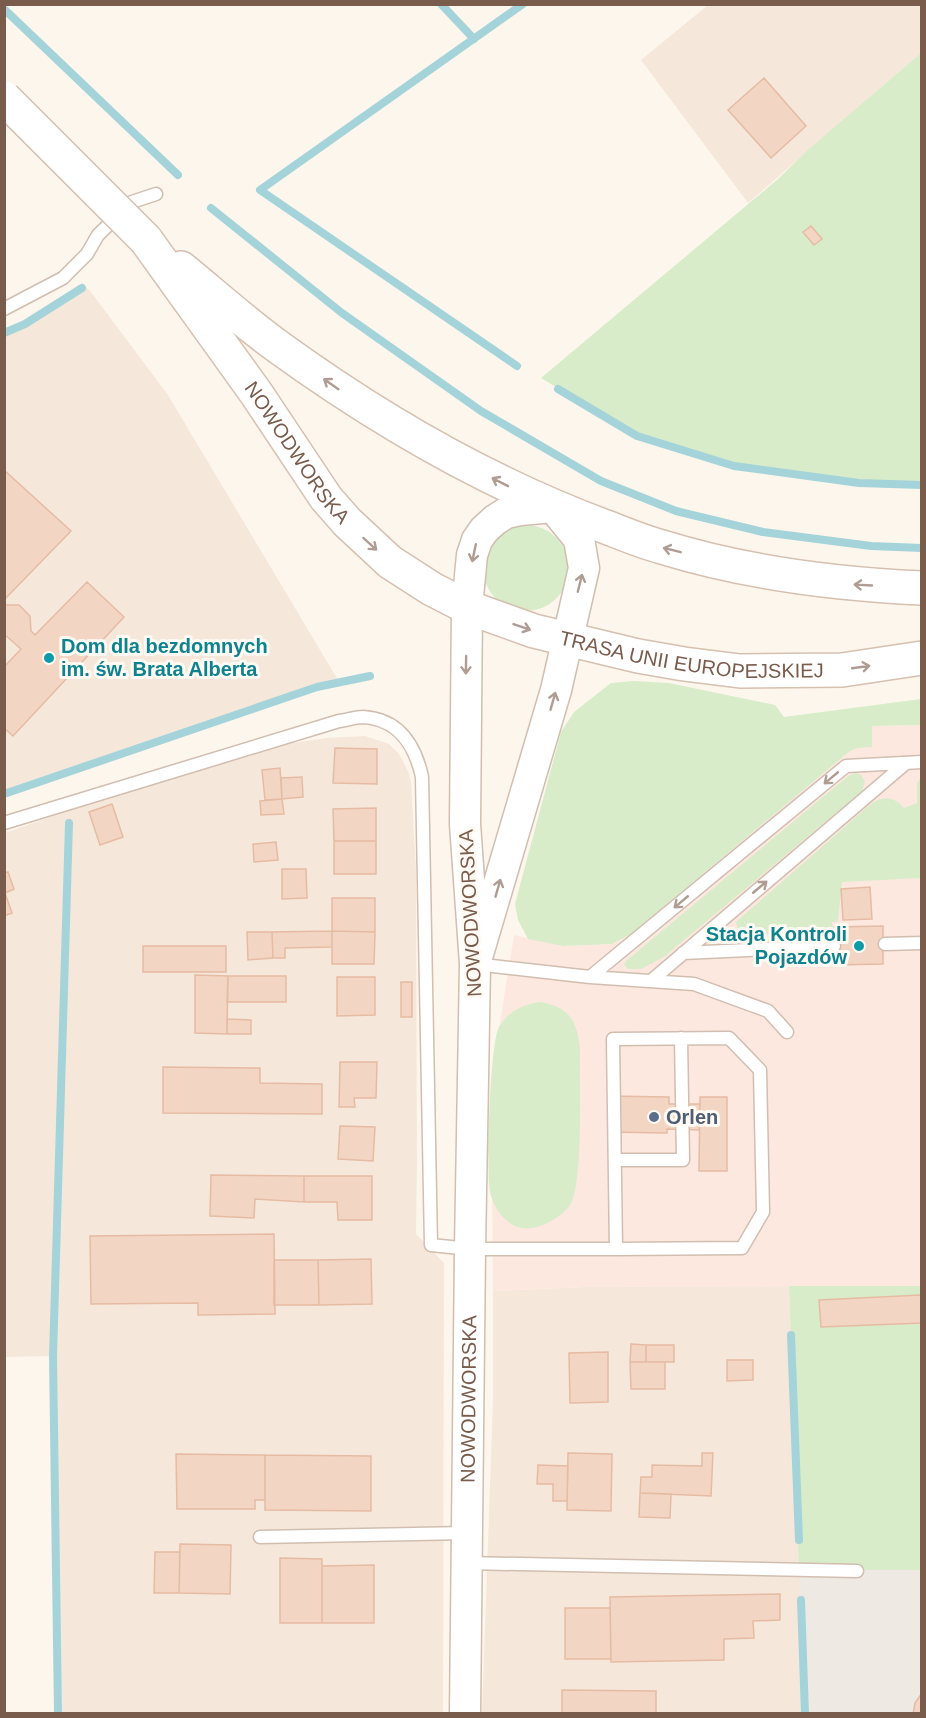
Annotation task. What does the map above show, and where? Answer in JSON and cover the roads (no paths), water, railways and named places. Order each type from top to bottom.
[{"type":"main road","name":"NOWODWORSKA","points":[[4,98],[146,240],[274,344],[401,429],[447,455],[553,507]]},
{"type":"main road","name":"NOWODWORSKA","points":[[146,240],[256,393],[313,479],[346,522],[397,567],[467,607]]},
{"type":"main road","points":[[553,507],[661,547],[727,564],[857,585],[921,588]]},
{"type":"main road","name":"TRASA UNII EUROPEJSKIEJ","points":[[467,607],[534,631],[638,656],[740,671],[842,670],[921,658]]},
{"type":"street","points":[[467,607],[472,555],[477,540],[484,530],[506,513],[553,507],[579,539],[584,568],[556,690],[476,964]]},
{"type":"street","name":"NOWODWORSKA","points":[[465,1713],[476,964],[465,824],[467,607]]},
{"type":"lane","points":[[4,309],[63,278],[87,254],[98,235],[132,202],[156,194]]},
{"type":"lane","points":[[4,823],[339,721],[363,717],[398,729],[412,745],[419,760],[422,777],[431,1245],[470,1250],[615,1249],[742,1248],[763,1212],[760,1070],[729,1038],[613,1039],[615,1249]]},
{"type":"lane","points":[[590,977],[846,766],[921,762]]},
{"type":"lane","points":[[652,980],[906,763]]},
{"type":"lane","points":[[885,944],[921,943]]},
{"type":"lane","points":[[683,953],[834,946]]},
{"type":"lane","points":[[476,964],[590,977],[694,984],[768,1011],[787,1032]]},
{"type":"lane","points":[[615,1160],[683,1160],[681,1038]]},
{"type":"lane","points":[[260,1537],[466,1533]]},
{"type":"lane","points":[[466,1563],[857,1571]]},
{"type":"waterway","points":[[441,4],[474,39]]},
{"type":"waterway","points":[[517,366],[260,190],[523,4]]},
{"type":"waterway","points":[[4,9],[178,175]]},
{"type":"waterway","points":[[211,208],[342,313],[481,411],[601,481],[676,511],[763,532],[871,546],[922,548]]},
{"type":"waterway","points":[[4,333],[25,324],[82,288]]},
{"type":"waterway","points":[[558,389],[637,436],[734,466],[859,483],[922,485]]},
{"type":"waterway","points":[[4,794],[317,687],[370,676]]},
{"type":"waterway","points":[[58,1714],[53,1356],[69,823]]},
{"type":"waterway","points":[[791,1335],[799,1540]]},
{"type":"waterway","points":[[801,1600],[805,1714]]},
{"type":"place","name":"Dom dla bezdomnych im. św. Brata Alberta","points":[[49,658]]},
{"type":"place","name":"Stacja Kontroli Pojazdów","points":[[859,946]]},
{"type":"place","name":"Orlen","points":[[654,1117]]}]
